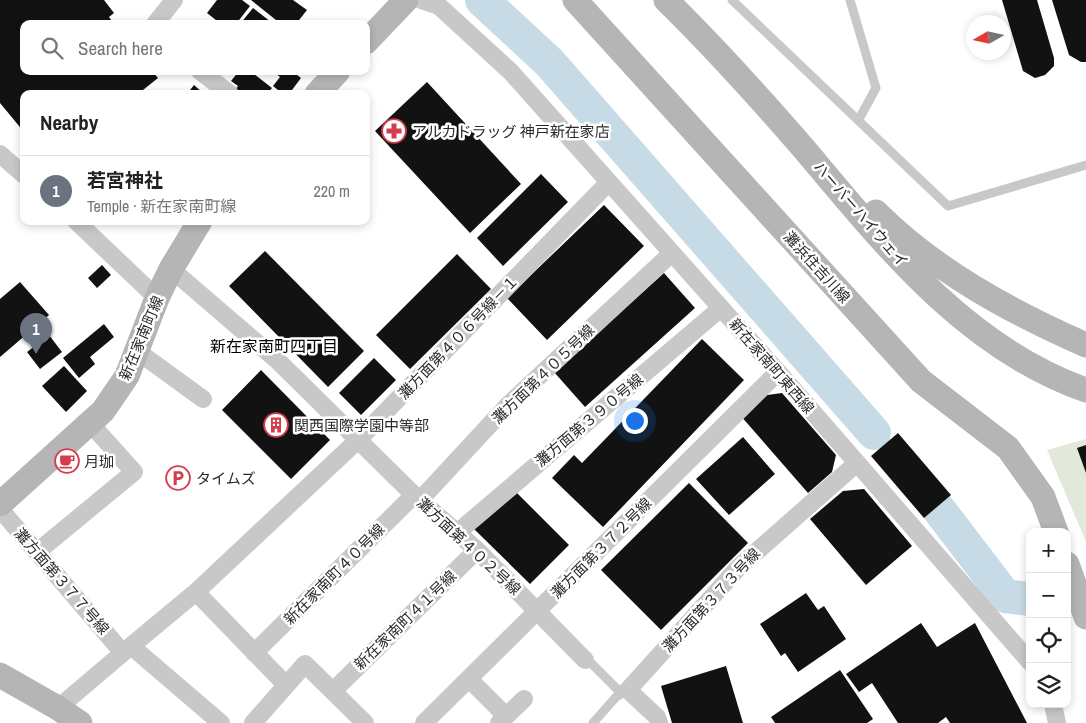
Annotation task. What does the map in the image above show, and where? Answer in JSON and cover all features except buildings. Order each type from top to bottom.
[{"type":"street","points":[[158,20],[174,0]]},
{"type":"street","points":[[370,38],[406,0]]},
{"type":"street","name":"新在家南町東西線","points":[[421,0],[440,6],[511,72],[778,372],[1026,657]]},
{"type":"street","name":"灘浜住吉川線","points":[[575,0],[921,381],[1008,448],[1043,497],[1055,528]]},
{"type":"street","name":"ハーバーハイウェイ","points":[[666,0],[706,39],[859,214],[937,297],[1006,351],[1042,372],[1086,390]]},
{"type":"street","name":"ハーバーハイウェイ","points":[[682,0],[716,32],[849,186],[921,252],[963,281],[1012,310],[1086,345]]},
{"type":"street","points":[[205,75],[225,90]]},
{"type":"street","points":[[321,90],[334,75]]},
{"type":"street","points":[[0,154],[20,172]]},
{"type":"street","name":"灘方面第４０６号線－１","points":[[58,708],[196,592],[358,440],[609,182]]},
{"type":"street","points":[[80,225],[157,298]]},
{"type":"street","name":"新在家南町線","points":[[0,504],[103,411],[127,376],[157,298],[171,269],[198,225]]},
{"type":"street","name":"灘方面第４０５号線","points":[[417,497],[508,405],[672,253]]},
{"type":"street","name":"灘方面第４０２号線","points":[[171,269],[279,362],[417,497],[477,550],[585,660]]},
{"type":"street","name":"灘方面第３９０号線","points":[[458,532],[720,308]]},
{"type":"street","points":[[137,351],[203,398]]},
{"type":"street","name":"灘方面第３７２号線","points":[[425,723],[778,372]]},
{"type":"street","points":[[38,552],[134,472],[90,423]]},
{"type":"street","name":"灘方面第３７３号線","points":[[628,690],[739,567],[857,463]]},
{"type":"street","name":"新在家南町４０号線","points":[[254,653],[417,497]]},
{"type":"street","name":"灘方面第３７７号線","points":[[0,510],[127,649],[221,723]]},
{"type":"street","name":"新在家南町４１号線","points":[[333,691],[477,550]]},
{"type":"street","points":[[1070,573],[1086,616]]},
{"type":"street","points":[[196,592],[286,685]]},
{"type":"street","points":[[253,723],[305,664],[365,723]]},
{"type":"street","points":[[0,675],[58,708],[80,723]]},
{"type":"street","points":[[469,679],[502,720],[524,699]]},
{"type":"street","name":"灘方面第４０２号線","points":[[628,690],[657,717],[659,723]]},
{"type":"street","points":[[1054,708],[1057,723]]},
{"type":"lane","points":[[732,0],[859,119],[948,206],[1086,165]]},
{"type":"lane","points":[[850,0],[876,88],[859,119]]},
{"type":"lane","name":"灘方面第４０２号線","points":[[585,660],[592,664],[617,689],[628,690]]},
{"type":"lane","name":"灘方面第３７３号線","points":[[593,723],[616,697],[628,690]]},
{"type":"shaded area","points":[[1086,439],[1086,542],[1047,450]]},
{"type":"waterway","points":[[482,0],[549,62],[874,433]]},
{"type":"waterway","points":[[937,507],[1005,596],[1026,599]]},
{"type":"place","name":"アルカドラッグ 神戸新在家店","points":[[394,131]]},
{"type":"place","name":"若宮神社","points":[[36,354]]},
{"type":"place","name":"関西国際学園中等部","points":[[276,425]]},
{"type":"place","name":"月珈","points":[[67,461]]},
{"type":"place","name":"タイムズ","points":[[178,478]]},
{"type":"district","name":"新在家南町四丁目","points":[[274,346]]}]
